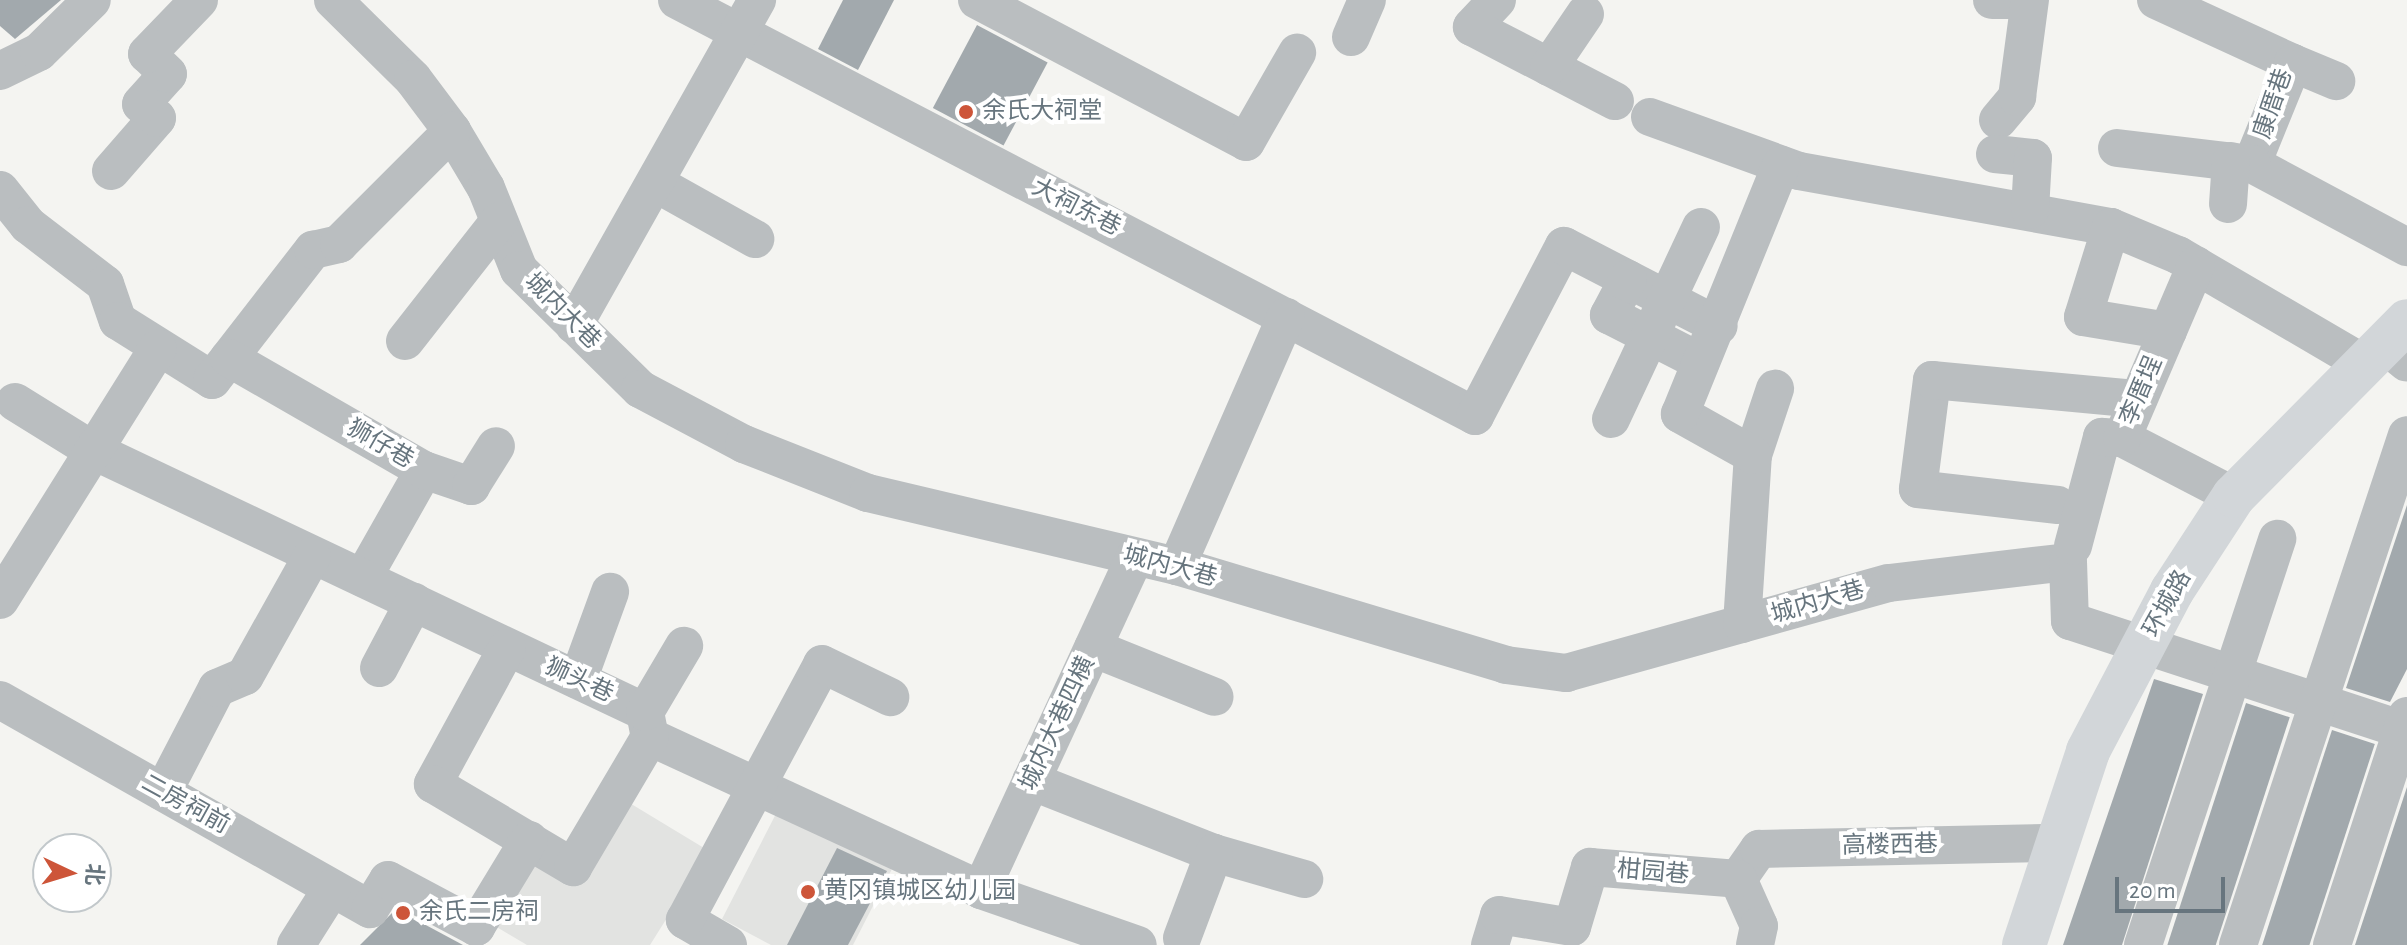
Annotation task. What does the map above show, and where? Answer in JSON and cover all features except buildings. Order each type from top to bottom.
[{"type":"main road","name":"环城路","points":[[2024,945],[2088,751],[2234,496],[2391,349]]},
{"type":"street","points":[[0,71],[39,52],[92,0]]},
{"type":"street","points":[[111,171],[157,118],[141,104],[168,74],[147,54],[199,0]]},
{"type":"street","name":"城内大巷","points":[[333,0],[413,79],[452,131],[499,221],[519,270],[640,389],[744,444],[868,493],[1177,566],[1477,658],[1566,673],[1889,583],[2068,562],[2070,621],[2145,647]]},
{"type":"street","name":"大祠东巷","points":[[677,0],[1475,416],[1564,246],[1628,279]]},
{"type":"street","points":[[574,325],[741,34],[757,0]]},
{"type":"street","points":[[977,0],[1246,142],[1297,53]]},
{"type":"street","points":[[1351,37],[1367,0]]},
{"type":"street","points":[[1497,0],[1472,27],[1615,101]]},
{"type":"street","points":[[1992,0],[2011,0]]},
{"type":"street","points":[[2030,0],[2017,97],[1996,137],[2033,158],[2030,210]]},
{"type":"street","name":"康厝巷","points":[[2156,0],[2293,63],[2242,163],[2407,247]]},
{"type":"street","points":[[1549,67],[1585,14]]},
{"type":"street","points":[[2293,63],[2336,81]]},
{"type":"street","points":[[1650,117],[1781,165],[2111,227],[2391,349]]},
{"type":"street","points":[[0,190],[28,225],[105,284],[118,321],[212,380],[313,250],[339,244],[452,131]]},
{"type":"street","points":[[2117,148],[2242,163],[2228,204]]},
{"type":"street","points":[[1753,455],[1680,414],[1719,326],[1781,165]]},
{"type":"street","points":[[655,183],[755,239]]},
{"type":"street","points":[[405,341],[499,221]]},
{"type":"street","points":[[1611,419],[1701,227]]},
{"type":"street","points":[[2111,227],[2083,317],[2168,331]]},
{"type":"street","name":"李厝埕","points":[[2073,546],[2102,437],[2122,438],[2196,265]]},
{"type":"street","points":[[1701,362],[1609,315],[1628,279],[1719,326]]},
{"type":"street","points":[[1177,566],[1286,317]]},
{"type":"street","points":[[0,600],[158,348]]},
{"type":"street","name":"狮仔巷","points":[[229,358],[424,470],[363,578]]},
{"type":"street","points":[[2058,505],[1918,489],[1932,380],[2138,399]]},
{"type":"street","points":[[1742,624],[1753,455],[1775,389]]},
{"type":"street","name":"狮头巷","points":[[15,402],[94,451],[578,680],[760,789],[981,890],[1138,945]]},
{"type":"street","points":[[2238,945],[2407,435]]},
{"type":"street","points":[[2122,438],[2234,496]]},
{"type":"street","points":[[424,470],[471,486],[496,446]]},
{"type":"street","points":[[2143,945],[2277,539]]},
{"type":"street","points":[[163,792],[217,688],[245,676],[312,556]]},
{"type":"street","name":"城内大巷四横","points":[[981,890],[1135,557]]},
{"type":"street","points":[[578,680],[610,592]]},
{"type":"street","points":[[379,668],[414,602]]},
{"type":"street","points":[[507,648],[433,784],[573,867],[684,646]]},
{"type":"street","points":[[2145,647],[2407,731]]},
{"type":"street","points":[[1093,648],[1215,697]]},
{"type":"street","points":[[702,936],[760,789],[822,664],[890,697]]},
{"type":"street","name":"二房祠前","points":[[0,700],[370,909],[388,880],[476,927],[529,840]]},
{"type":"street","points":[[2332,945],[2407,716]]},
{"type":"street","points":[[1031,781],[1214,853],[1304,879]]},
{"type":"street","name":"高楼西巷","points":[[1738,879],[1759,849],[2057,843]]},
{"type":"street","points":[[1185,943],[1214,853]]},
{"type":"street","name":"柑园巷","points":[[1490,945],[1499,915],[1572,927],[1590,867],[1738,879]]},
{"type":"street","points":[[1738,879],[1759,926],[1755,945]]},
{"type":"street","points":[[296,945],[332,888]]},
{"type":"shaded area","points":[[628,802],[709,851],[650,945],[527,945],[495,926],[533,858],[576,883]]},
{"type":"shaded area","name":"黄冈镇城区幼儿园","points":[[780,806],[894,865],[853,945],[771,945],[722,919]]},
{"type":"place","name":"余氏大祠堂","points":[[966,112]]},
{"type":"place","name":"黄冈镇城区幼儿园","points":[[808,892]]},
{"type":"place","name":"余氏二房祠","points":[[403,913]]}]
